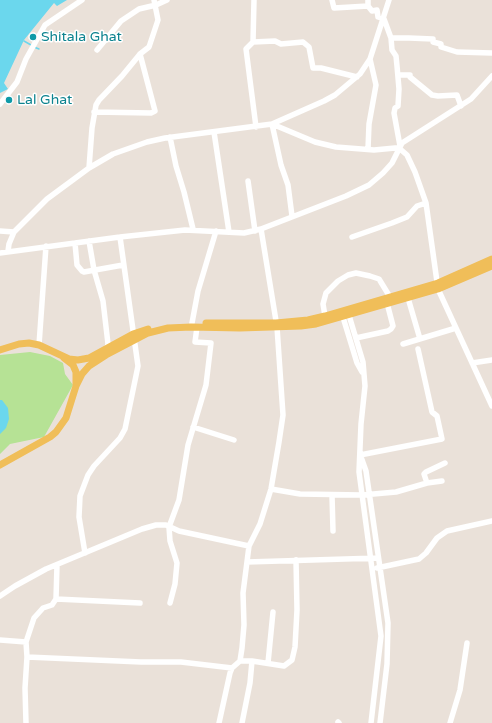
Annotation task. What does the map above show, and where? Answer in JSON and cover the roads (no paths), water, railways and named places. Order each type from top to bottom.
[{"type":"main road","points":[[276,325],[301,326],[438,286],[492,259]]},
{"type":"main road","points":[[389,300],[408,298],[492,266]]},
{"type":"main road","points":[[0,350],[19,344],[39,345],[69,359],[78,360],[90,358],[133,337],[168,328],[194,325],[240,328],[276,325],[345,313]]},
{"type":"main road","points":[[0,465],[50,437],[56,432],[66,418],[76,386],[82,374],[89,366],[133,337]]},
{"type":"main road","points":[[59,354],[73,365],[76,372],[76,386]]},
{"type":"street","points":[[0,104],[17,82],[26,59],[45,25],[82,0]]},
{"type":"street","points":[[97,50],[121,21],[139,9],[155,2],[167,0]]},
{"type":"street","points":[[253,42],[254,0]]},
{"type":"street","points":[[332,0],[334,8],[368,3],[372,11],[377,10],[378,17],[384,19]]},
{"type":"street","points":[[8,251],[14,232],[47,199],[89,168],[113,154],[147,142],[170,137],[272,124],[324,101],[335,94],[357,77],[370,59],[389,0]]},
{"type":"street","points":[[89,168],[94,112],[98,100],[148,47],[158,20],[155,2]]},
{"type":"street","points":[[384,19],[391,38],[392,50],[396,56],[399,89],[398,106],[395,108],[394,113],[400,147],[407,155],[411,163],[420,183],[426,203],[438,286],[472,363],[490,396],[492,406]]},
{"type":"street","points":[[391,38],[433,40],[433,42],[441,44],[441,47],[457,52],[492,53]]},
{"type":"street","points":[[256,127],[246,49],[253,42],[275,41],[281,44],[303,42],[309,47],[313,68],[321,68],[357,77]]},
{"type":"street","points":[[94,112],[151,113],[155,111],[140,54]]},
{"type":"street","points":[[368,149],[369,124],[376,85],[370,59]]},
{"type":"street","points":[[398,75],[410,75],[410,77],[432,95],[457,95],[461,106]]},
{"type":"street","points":[[0,253],[46,246],[193,229],[244,233],[261,229],[346,196],[369,185],[392,163],[404,141],[461,106],[477,94],[492,76]]},
{"type":"street","points":[[272,124],[315,142],[336,147],[368,149],[400,147]]},
{"type":"street","points":[[272,124],[277,149],[288,184],[292,216]]},
{"type":"street","points":[[214,132],[229,232]]},
{"type":"street","points":[[170,137],[176,166],[193,229]]},
{"type":"street","points":[[248,180],[255,231]]},
{"type":"street","points":[[352,237],[407,217],[417,206],[426,203]]},
{"type":"street","points":[[240,661],[244,626],[243,593],[246,562],[249,546],[260,524],[271,489],[283,415],[276,325],[261,229]]},
{"type":"street","points":[[0,231],[14,232]]},
{"type":"street","points":[[170,603],[175,584],[177,563],[170,541],[169,526],[180,500],[185,458],[206,385],[211,343],[195,342],[194,325],[198,291],[216,231]]},
{"type":"street","points":[[84,552],[78,517],[80,496],[88,476],[94,466],[120,438],[125,429],[138,366],[120,237]]},
{"type":"street","points":[[89,241],[94,270],[104,301],[108,348]]},
{"type":"street","points":[[75,243],[77,265],[79,269],[84,272],[123,265]]},
{"type":"street","points":[[39,345],[46,246]]},
{"type":"street","points":[[325,316],[323,304],[326,293],[338,281],[348,275],[356,273],[379,279],[389,300],[392,326],[391,329],[356,338]]},
{"type":"street","points":[[408,298],[420,339]]},
{"type":"street","points":[[345,313],[356,338],[363,362],[365,386],[361,424],[359,472],[381,636],[371,723]]},
{"type":"street","points":[[345,313],[357,363],[364,374]]},
{"type":"street","points":[[403,344],[456,328]]},
{"type":"street","points":[[360,455],[442,439],[437,416],[432,412],[418,350]]},
{"type":"street","points":[[472,363],[492,360]]},
{"type":"street","points":[[193,426],[234,440]]},
{"type":"street","points":[[360,455],[366,471],[388,623],[388,664],[380,723]]},
{"type":"street","points":[[427,483],[424,474],[445,463]]},
{"type":"street","points":[[271,489],[291,493],[369,495],[396,492],[427,483],[442,481]]},
{"type":"street","points":[[332,495],[333,531]]},
{"type":"street","points":[[371,569],[419,559],[426,553],[437,538],[447,531],[492,521]]},
{"type":"street","points":[[0,596],[30,578],[84,552],[161,524],[179,531],[249,546]]},
{"type":"street","points":[[246,562],[378,558]]},
{"type":"street","points":[[219,723],[232,668],[240,661],[252,661],[284,666],[288,664],[294,655],[297,610],[296,560]]},
{"type":"street","points":[[26,723],[26,642],[34,618],[43,608],[52,605],[56,599],[57,565]]},
{"type":"street","points":[[56,599],[140,604]]},
{"type":"street","points":[[268,663],[273,612]]},
{"type":"street","points":[[0,640],[26,642]]},
{"type":"street","points":[[450,723],[460,690],[466,644]]},
{"type":"street","points":[[27,656],[141,662],[181,662],[232,668]]},
{"type":"street","points":[[242,723],[250,683],[252,661]]},
{"type":"water","points":[[0,0],[67,0],[57,6],[54,3],[24,40],[4,83],[8,89],[0,93]]},
{"type":"water","points":[[0,400],[2,400],[8,408],[9,419],[6,428],[0,434]]},
{"type":"waterway","points":[[24,41],[31,45]]},
{"type":"waterway","points":[[34,47],[39,49]]},
{"type":"place","name":"Shitala Ghat","points":[[33,37]]},
{"type":"place","name":"Lal Ghat","points":[[9,100]]}]
